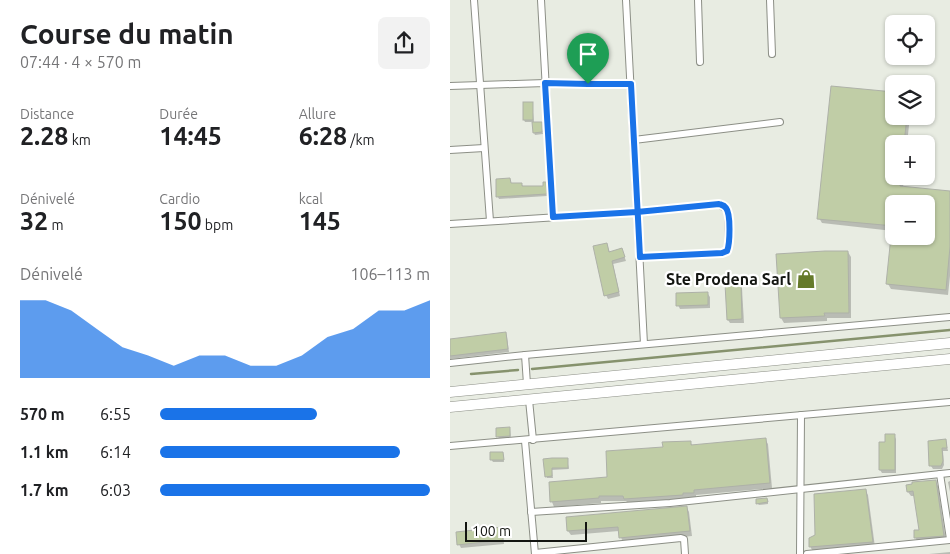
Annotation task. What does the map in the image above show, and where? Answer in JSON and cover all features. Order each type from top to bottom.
[{"type":"highway","points":[[450,392],[950,343]]},
{"type":"highway","points":[[450,408],[950,359]]},
{"type":"street","points":[[474,0],[490,221]]},
{"type":"street","points":[[541,0],[553,217]]},
{"type":"street","points":[[626,0],[644,344]]},
{"type":"street","points":[[698,0],[700,62]]},
{"type":"street","points":[[770,0],[772,54]]},
{"type":"street","points":[[450,86],[545,83],[631,84]]},
{"type":"street","points":[[634,140],[780,122]]},
{"type":"street","points":[[450,150],[484,148]]},
{"type":"street","points":[[450,224],[637,212],[719,204],[728,212],[729,243],[727,251],[722,253],[640,257]]},
{"type":"street","points":[[450,363],[950,316]]},
{"type":"street","points":[[525,355],[527,384]]},
{"type":"street","points":[[529,400],[532,440]]},
{"type":"street","points":[[450,446],[950,402]]},
{"type":"street","points":[[800,554],[801,415]]},
{"type":"street","points":[[525,440],[535,553],[681,538],[684,539],[685,554]]},
{"type":"street","points":[[531,512],[670,503],[950,473]]},
{"type":"street","points":[[807,554],[950,540],[940,474]]},
{"type":"street","points":[[613,546],[614,554]]},
{"type":"building","points":[[831,86],[885,91],[885,125],[906,125],[905,135],[885,135],[885,185],[950,191],[950,247],[946,290],[886,284],[890,245],[935,245],[935,195],[885,195],[885,225],[817,219]]},
{"type":"building","points":[[523,102],[533,102],[533,120],[523,120]]},
{"type":"building","points":[[532,122],[542,122],[542,132],[533,133]]},
{"type":"building","points":[[510,178],[511,183],[522,183],[522,186],[543,186],[543,182],[546,182],[547,194],[496,197],[496,179]]},
{"type":"building","points":[[607,243],[609,252],[622,248],[625,257],[612,261],[619,292],[604,296],[593,246]]},
{"type":"building","points":[[848,251],[849,313],[824,313],[825,316],[780,318],[776,254]]},
{"type":"building","points":[[741,283],[742,319],[727,320],[725,284]]},
{"type":"building","points":[[708,292],[708,305],[676,306],[676,293]]},
{"type":"building","points":[[506,332],[508,349],[450,356],[450,339]]},
{"type":"building","points":[[510,427],[510,436],[496,437],[496,428]]},
{"type":"building","points":[[885,434],[895,434],[895,470],[879,470],[879,442],[885,442]]},
{"type":"building","points":[[766,438],[770,483],[694,490],[694,493],[683,493],[683,495],[624,499],[623,496],[599,496],[599,498],[550,502],[549,482],[607,477],[606,451],[663,447],[662,442],[691,441],[691,445]]},
{"type":"building","points":[[946,439],[947,448],[942,448],[943,461],[941,466],[929,466],[928,441]]},
{"type":"building","points":[[490,452],[503,452],[504,460],[490,460]]},
{"type":"building","points":[[568,458],[568,468],[552,468],[552,476],[545,477],[543,459]]},
{"type":"building","points":[[936,480],[944,536],[914,538],[914,530],[919,530],[913,491],[907,492],[906,485],[912,484],[912,482]]},
{"type":"building","points":[[866,489],[873,542],[809,547],[809,538],[815,535],[814,494]]},
{"type":"building","points":[[767,498],[768,502],[756,504],[756,499]]},
{"type":"building","points":[[687,506],[690,531],[619,538],[618,527],[567,531],[566,517]]},
{"type":"building","points":[[502,527],[503,540],[457,545],[456,532]]},
{"type":"waterway","points":[[532,369],[950,330]]},
{"type":"waterway","points":[[471,374],[518,370]]},
{"type":"place","name":"Ste Prodena Sarl","points":[[806,279]]},
{"type":"route","points":[[588,84],[545,83],[553,217],[637,212],[719,204],[726,208],[728,212],[729,246],[727,251],[722,253],[640,257],[637,212],[631,84],[588,84]]}]
